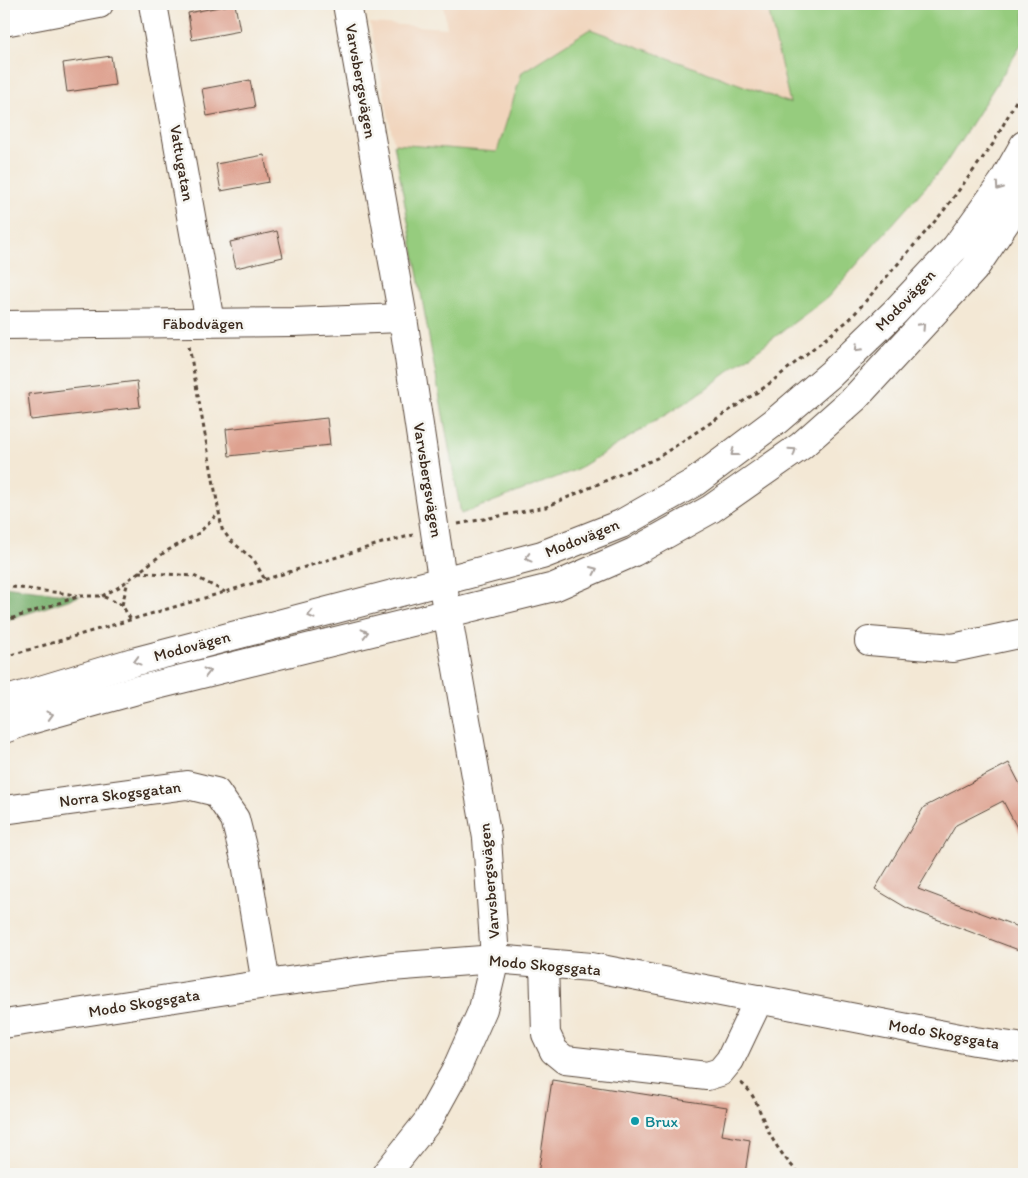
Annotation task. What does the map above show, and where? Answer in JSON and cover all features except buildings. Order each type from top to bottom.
[{"type":"street","points":[[4,22],[99,4]]},
{"type":"street","name":"Vattugatan","points":[[153,4],[198,323]]},
{"type":"street","name":"Varvsbergsvägen","points":[[347,4],[403,318],[447,612],[487,838],[495,959],[483,1009],[455,1072],[428,1121],[386,1174]]},
{"type":"street","name":"Modovägen","points":[[4,701],[133,662],[542,555],[621,524],[695,482],[776,421],[832,373],[895,312],[956,247],[1003,182],[1024,145]]},
{"type":"street","name":"Modovägen","points":[[4,730],[23,722],[137,690],[554,587],[634,552],[711,509],[800,446],[855,398],[974,269],[1024,195]]},
{"type":"street","name":"Fäbodvägen","points":[[4,325],[293,322],[403,318]]},
{"type":"street","points":[[869,641],[953,648],[1024,634]]},
{"type":"street","name":"Norra Skogsgatan","points":[[4,810],[187,785],[216,792],[235,819],[246,864],[266,984]]},
{"type":"street","name":"Modo Skogsgata","points":[[4,1024],[390,967],[495,959],[591,967],[975,1041],[1024,1048]]},
{"type":"street","points":[[544,963],[546,1034],[554,1051],[565,1060],[707,1076],[720,1072],[730,1060],[759,999]]},
{"type":"path","points":[[4,657],[265,580],[382,543],[472,520],[546,507],[657,458],[765,386],[850,319],[942,214],[993,144],[1024,86]]},
{"type":"path","points":[[198,323],[222,529],[230,540],[254,560],[265,580]]},
{"type":"path","points":[[102,596],[119,587],[165,552],[199,533],[219,512]]},
{"type":"path","points":[[137,572],[194,576],[225,592]]},
{"type":"path","points":[[122,605],[128,580]]},
{"type":"path","points":[[4,586],[80,596],[102,596],[122,605],[131,620]]},
{"type":"path","points":[[4,621],[80,596]]},
{"type":"path","points":[[720,1072],[743,1084],[748,1090],[756,1101],[766,1127],[778,1147],[800,1174]]},
{"type":"shaded area","points":[[443,4],[767,4],[790,103],[590,29],[522,72],[497,152],[394,144],[370,23],[447,28]]},
{"type":"green space","points":[[767,4],[1024,4],[1024,41],[944,166],[828,297],[696,396],[578,469],[461,514],[394,144],[497,152],[522,72],[590,29],[790,103]]},
{"type":"green space","points":[[4,586],[80,596],[4,621]]},
{"type":"place","name":"Brux","points":[[635,1121]]}]
